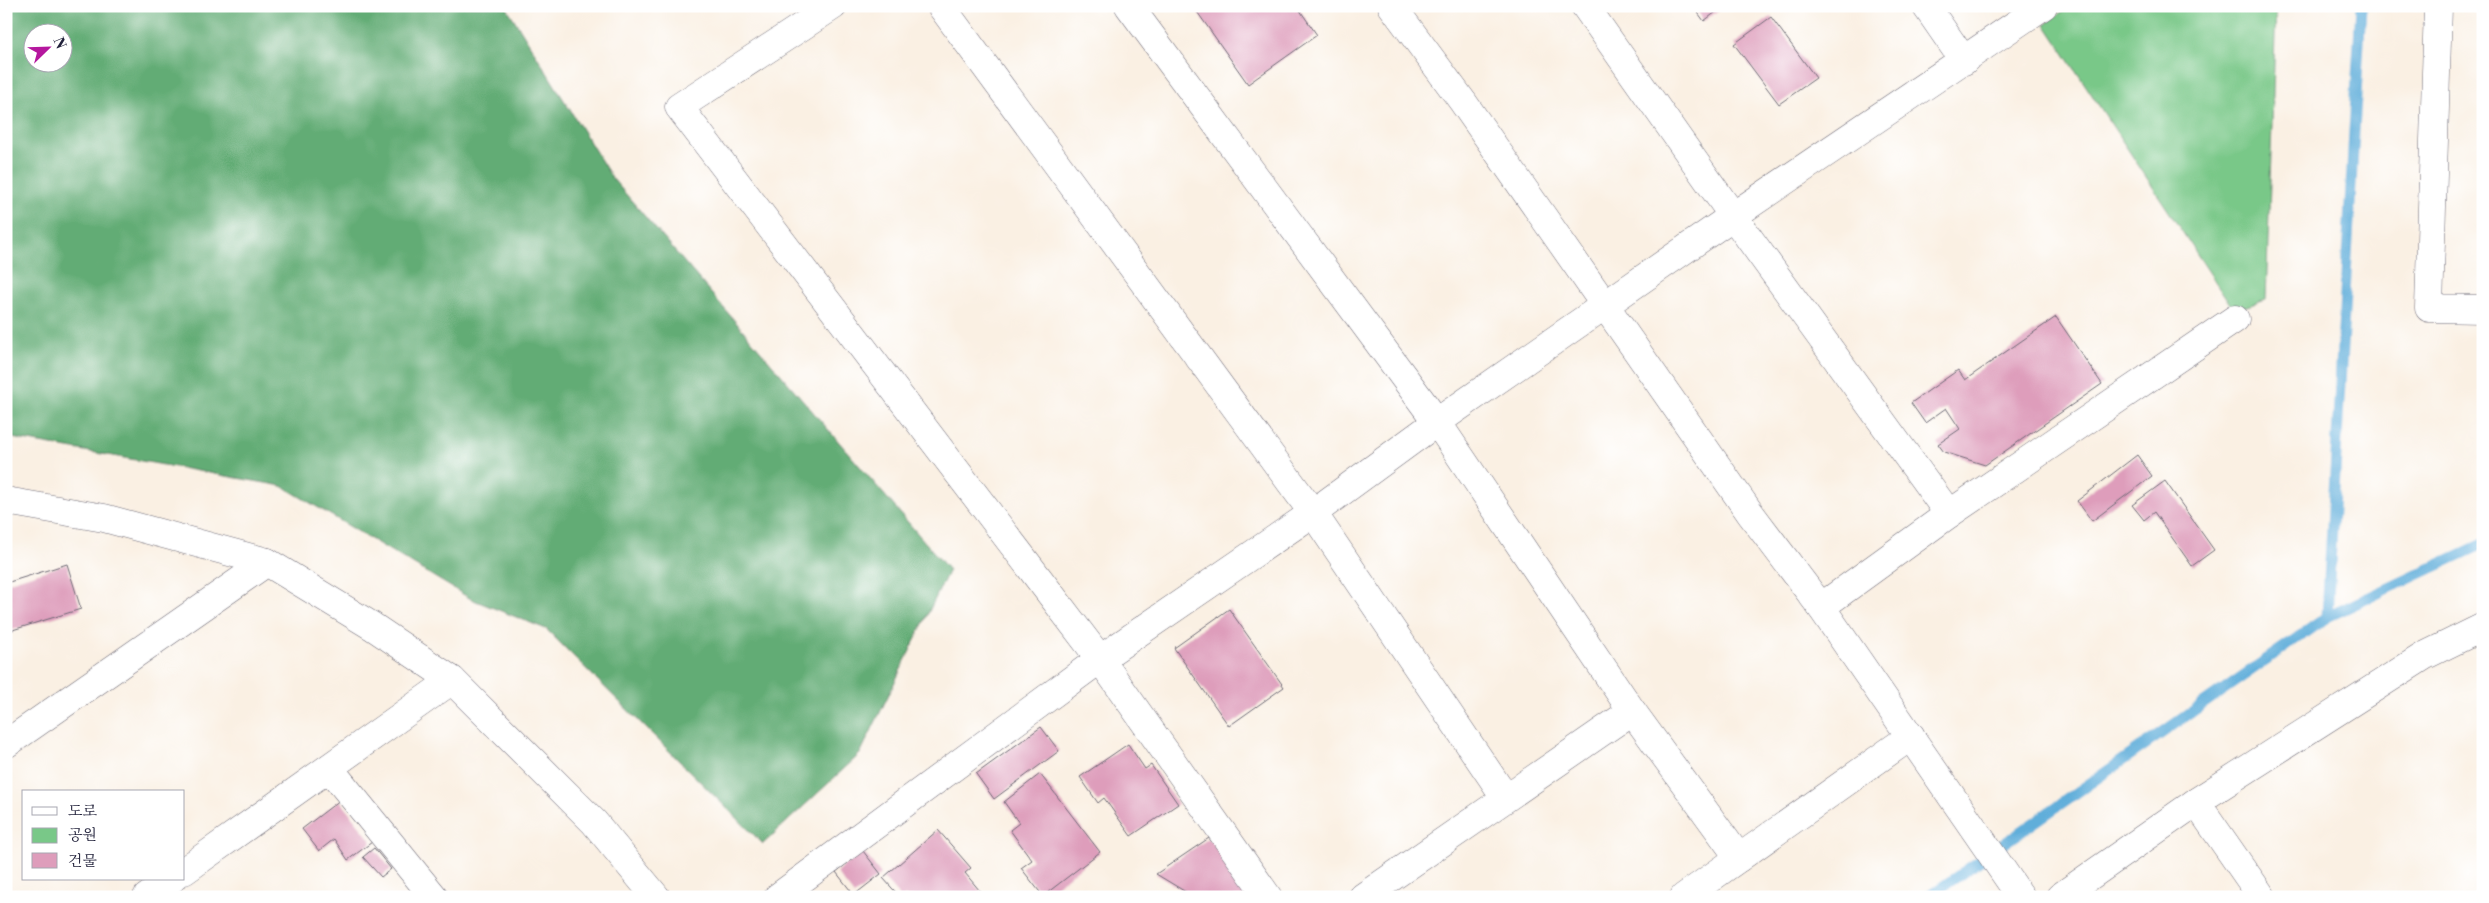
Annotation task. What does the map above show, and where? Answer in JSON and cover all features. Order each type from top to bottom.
[{"type":"street","points":[[833,6],[679,107],[1100,658],[1268,897]]},
{"type":"street","points":[[942,6],[1313,512],[1505,797]]},
{"type":"street","points":[[1128,6],[1437,422],[1632,711],[1739,858]]},
{"type":"street","points":[[1392,6],[1463,102],[1750,513],[1821,607],[2019,894]]},
{"type":"street","points":[[1585,6],[1733,216],[1949,514]]},
{"type":"street","points":[[1926,6],[1964,61]]},
{"type":"street","points":[[778,897],[1100,658],[1313,512],[1437,422],[1733,216],[2044,6]]},
{"type":"street","points":[[2438,6],[2429,308],[2483,309]]},
{"type":"street","points":[[1821,607],[1949,514],[2235,319]]},
{"type":"street","points":[[6,501],[104,518],[267,562],[372,626],[452,680],[594,822],[656,897]]},
{"type":"street","points":[[6,744],[267,562]]},
{"type":"street","points":[[2060,897],[2196,802],[2424,656],[2483,627]]},
{"type":"street","points":[[185,870],[452,680]]},
{"type":"street","points":[[1363,897],[1632,711]]},
{"type":"street","points":[[1684,897],[1911,736]]},
{"type":"street","points":[[329,768],[434,897]]},
{"type":"street","points":[[2196,802],[2262,897]]},
{"type":"street","points":[[147,897],[171,880]]},
{"type":"green space","points":[[6,6],[506,6],[612,178],[949,570],[860,754],[763,844],[546,629],[471,599],[282,486],[6,437]]},
{"type":"green space","points":[[2070,6],[2276,6],[2266,300],[2234,310],[2045,24]]},
{"type":"building","points":[[1193,6],[1297,6],[1317,35],[1248,84]]},
{"type":"building","points":[[1693,6],[1724,6],[1704,21]]},
{"type":"building","points":[[1771,17],[1816,78],[1779,104],[1734,44]]},
{"type":"building","points":[[2056,317],[2102,384],[1985,465],[1944,452],[1938,444],[1960,429],[1946,408],[1925,423],[1911,403],[1958,370],[1965,380]]},
{"type":"building","points":[[2137,455],[2152,476],[2092,521],[2077,501]]},
{"type":"building","points":[[2165,481],[2214,550],[2192,566],[2154,512],[2144,520],[2132,505]]},
{"type":"building","points":[[67,564],[81,609],[6,632],[6,583]]},
{"type":"building","points":[[1229,609],[1284,687],[1229,726],[1174,648]]},
{"type":"building","points":[[1041,727],[1059,751],[994,799],[976,774]]},
{"type":"building","points":[[1128,744],[1145,769],[1151,765],[1178,804],[1131,836],[1104,798],[1098,803],[1080,777]]},
{"type":"building","points":[[1040,774],[1100,852],[1043,896],[1021,868],[1032,860],[1010,830],[1019,823],[1004,802]]},
{"type":"building","points":[[340,800],[372,842],[348,860],[334,839],[319,851],[302,829]]},
{"type":"building","points":[[938,830],[971,868],[965,873],[985,897],[900,897],[883,878]]},
{"type":"building","points":[[1209,838],[1255,897],[1194,897],[1156,874]]},
{"type":"building","points":[[374,848],[391,869],[381,877],[363,857]]},
{"type":"building","points":[[863,851],[881,874],[854,895],[836,872]]},
{"type":"waterway","points":[[1928,897],[2327,617],[2361,6]]},
{"type":"waterway","points":[[2327,617],[2483,544]]}]
